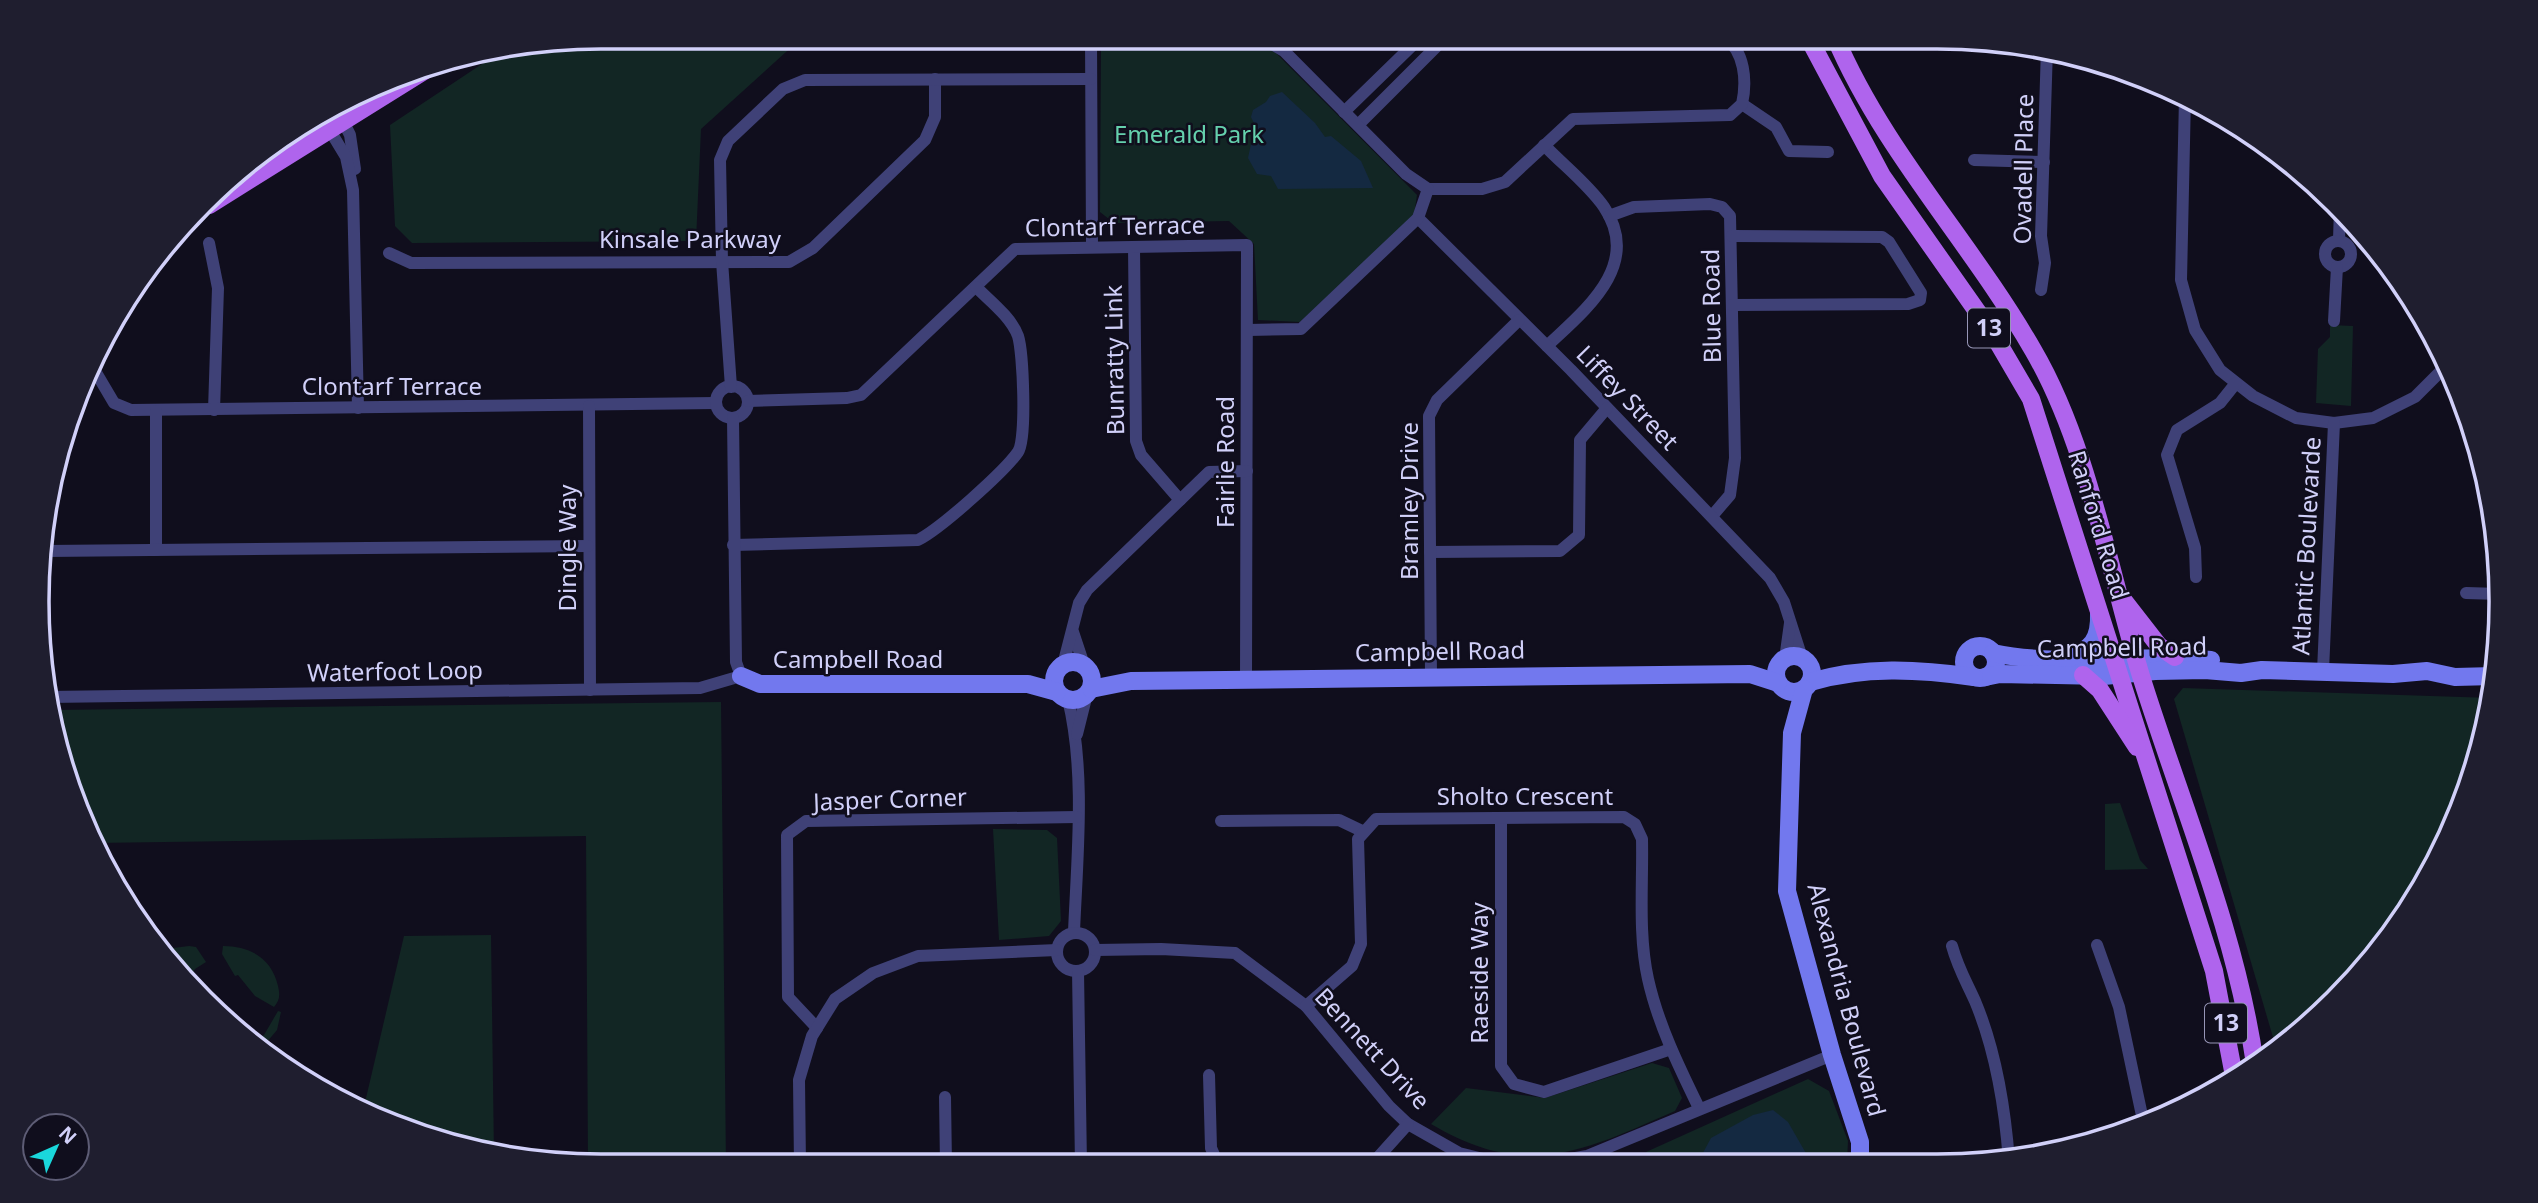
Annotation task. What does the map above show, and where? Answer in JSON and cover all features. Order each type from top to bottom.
[{"type":"main road","name":"Ranford Road","points":[[1814,49],[1882,176],[1993,334],[2022,381],[2041,427],[2214,971],[2232,1068]]},
{"type":"main road","name":"Ranford Road","points":[[1841,49],[1883,132],[2012,318],[2045,372],[2073,443],[2138,666],[2239,977],[2253,1054]]},
{"type":"main road","points":[[237,186],[334,120],[369,100]]},
{"type":"main road","points":[[2116,590],[2159,646],[2175,657]]},
{"type":"main road","points":[[2083,675],[2100,690],[2148,765]]},
{"type":"street","points":[[1091,49],[1092,246]]},
{"type":"street","points":[[1281,49],[1406,174],[1428,189],[1496,186],[1505,182],[1573,119],[1730,115],[1742,104],[1742,64],[1735,49]]},
{"type":"street","points":[[1345,112],[1409,49]]},
{"type":"street","points":[[1358,125],[1434,49]]},
{"type":"street","name":"Ovadell Place","points":[[2041,290],[2045,263],[2041,236],[2048,61]]},
{"type":"street","name":"Kinsale Parkway","points":[[389,253],[411,262],[789,262],[813,248],[925,140],[935,117],[935,79]]},
{"type":"street","points":[[732,387],[723,261],[720,160],[728,141],[783,89],[805,80],[1091,79]]},
{"type":"street","points":[[1742,104],[1776,127],[1789,151],[1828,152]]},
{"type":"street","points":[[2185,108],[2181,280],[2196,330],[2220,370],[2236,383],[2295,418],[2334,423],[2373,418],[2415,397],[2439,373]]},
{"type":"street","points":[[334,120],[352,141],[356,173],[353,190],[358,408]]},
{"type":"street","points":[[1544,145],[1602,204],[1609,216],[1616,256],[1611,278],[1597,298],[1548,346]]},
{"type":"street","points":[[1973,160],[2044,162]]},
{"type":"street","points":[[1248,330],[1301,329],[1418,218],[1428,189]]},
{"type":"street","name":"Blue Road","points":[[1609,216],[1634,206],[1710,204],[1722,207],[1730,216],[1735,458],[1730,495],[1712,516]]},
{"type":"street","name":"Liffey Street","points":[[1418,218],[1548,346],[1770,578],[1790,619],[1794,660]]},
{"type":"street","points":[[2334,321],[2337,267],[2329,263],[2325,255],[2330,243],[2339,240],[2339,224]]},
{"type":"street","points":[[1732,236],[1882,237],[1912,275],[1922,293],[1920,300],[1908,304],[1732,305]]},
{"type":"street","points":[[209,243],[218,288],[214,410]]},
{"type":"street","name":"Clontarf Terrace","points":[[748,401],[847,398],[861,395],[1015,249],[1247,245]]},
{"type":"street","name":"Fairlie Road","points":[[1246,678],[1247,245]]},
{"type":"street","name":"Bunratty Link","points":[[1134,247],[1136,441],[1141,455],[1180,500]]},
{"type":"street","points":[[733,545],[918,540],[936,531],[1019,451],[1024,429],[1018,337],[1009,321],[976,287]]},
{"type":"street","name":"Bramley Drive","points":[[1432,677],[1429,416],[1437,400],[1520,320]]},
{"type":"street","name":"Clontarf Terrace","points":[[98,375],[114,403],[131,410],[716,403]]},
{"type":"street","points":[[2196,577],[2195,548],[2167,456],[2177,430],[2220,403],[2236,383]]},
{"type":"street","points":[[732,387],[744,392],[748,401],[744,412],[733,418],[722,414],[716,403],[720,392],[732,387]]},
{"type":"street","name":"Dingle Way","points":[[589,406],[590,690]]},
{"type":"street","points":[[1430,552],[1560,551],[1579,536],[1580,440],[1607,408]]},
{"type":"street","points":[[156,411],[156,550]]},
{"type":"street","name":"Campbell Road","points":[[733,418],[736,662],[741,676],[760,684],[1028,684],[1075,700],[1089,692],[1131,681],[1751,674],[1794,660],[1844,672],[1926,670],[1980,677],[2000,674],[2083,675],[2175,657],[2239,662],[2259,670]]},
{"type":"street","name":"Atlantic Boulevarde","points":[[2323,671],[2334,423]]},
{"type":"street","points":[[1074,932],[1076,738],[1063,696],[1054,684],[1073,632],[1079,603],[1087,590],[1209,472],[1247,471]]},
{"type":"street","points":[[52,551],[588,546]]},
{"type":"street","points":[[2466,593],[2489,594]]},
{"type":"street","name":"Campbell Road","points":[[2060,662],[2087,648],[2097,637],[2099,610]]},
{"type":"street","points":[[1073,632],[1087,667],[1089,692],[1076,738]]},
{"type":"street","points":[[1980,646],[1993,653],[1994,670],[1980,677],[1966,669],[1967,653],[1980,646]]},
{"type":"street","name":"Campbell Road","points":[[1926,670],[1967,653]]},
{"type":"street","name":"Campbell Road","points":[[1993,653],[2117,668]]},
{"type":"street","points":[[1782,686],[1776,673],[1794,660],[1812,672],[1807,685]]},
{"type":"street","name":"Campbell Road","points":[[1028,684],[1071,661],[1131,681]]},
{"type":"street","name":"Campbell Road","points":[[2138,666],[2241,673],[2259,670],[2393,674],[2427,671],[2455,677],[2484,676]]},
{"type":"street","name":"Campbell Road","points":[[1751,674],[1795,692],[1844,672]]},
{"type":"street","name":"Waterfoot Loop","points":[[58,697],[700,688],[741,676]]},
{"type":"street","name":"Alexandria Boulevard","points":[[1807,685],[1793,725],[1787,891],[1832,1055],[1860,1142],[1860,1154]]},
{"type":"street","name":"Alexandria Boulevard","points":[[1782,686],[1793,725]]},
{"type":"street","name":"Jasper Corner","points":[[817,1028],[788,997],[786,835],[806,821],[1077,817]]},
{"type":"street","name":"Sholto Crescent","points":[[1362,831],[1376,819],[1624,817],[1635,824],[1642,839],[1646,970],[1671,1049],[1699,1108]]},
{"type":"street","name":"Raeside Way","points":[[1501,818],[1501,1066],[1514,1084],[1544,1092],[1671,1049]]},
{"type":"street","points":[[1221,821],[1339,820],[1362,831],[1358,839],[1361,944],[1352,966],[1306,1006]]},
{"type":"street","points":[[1074,932],[1087,936],[1095,950],[1093,962],[1078,971],[1060,962],[1057,950],[1063,938],[1074,932]]},
{"type":"street","points":[[2097,945],[2119,1006],[2142,1114]]},
{"type":"street","points":[[1952,946],[1959,972],[1975,1001],[1998,1077],[2006,1117],[2008,1149]]},
{"type":"street","name":"Bennett Drive","points":[[1095,950],[1161,949],[1235,953],[1306,1006],[1389,1106],[1408,1124],[1463,1154]]},
{"type":"street","points":[[800,1154],[799,1080],[817,1028],[835,999],[873,973],[918,956],[1057,950]]},
{"type":"street","points":[[1078,971],[1081,1154]]},
{"type":"street","points":[[1592,1154],[1832,1055]]},
{"type":"street","points":[[1209,1075],[1211,1148],[1214,1154]]},
{"type":"street","points":[[945,1097],[946,1154]]},
{"type":"street","points":[[1380,1154],[1408,1124]]},
{"type":"green space","points":[[789,49],[701,129],[696,241],[412,243],[395,226],[390,125],[485,62],[494,60],[565,50]]},
{"type":"green space","name":"Emerald Park","points":[[1101,49],[1272,49],[1417,195],[1414,215],[1300,322],[1258,320],[1254,244],[1229,221],[1114,223],[1100,212]]},
{"type":"green space","points":[[2330,325],[2353,326],[2351,406],[2316,403],[2318,349],[2330,337]]},
{"type":"green space","points":[[2183,688],[2480,698],[2460,779],[2432,846],[2415,878],[2375,938],[2352,966],[2301,1017],[2274,1039],[2174,699]]},
{"type":"green space","points":[[721,702],[726,1154],[588,1154],[586,836],[105,843],[78,779],[60,710]]},
{"type":"green space","points":[[2120,803],[2140,860],[2148,869],[2105,870],[2105,804]]},
{"type":"green space","points":[[993,829],[1047,830],[1057,838],[1061,921],[1049,936],[999,940]]},
{"type":"green space","points":[[491,935],[494,1143],[424,1125],[365,1101],[404,936]]},
{"type":"green space","points":[[223,946],[243,948],[259,956],[271,968],[279,989],[274,1007],[255,996],[238,975],[235,976],[222,954]]},
{"type":"green space","points":[[196,947],[206,962],[193,973],[171,948]]},
{"type":"green space","points":[[278,1011],[281,1012],[277,1030],[267,1042],[261,1037]]},
{"type":"green space","points":[[1652,1063],[1669,1068],[1682,1098],[1675,1111],[1612,1138],[1554,1154],[1497,1152],[1465,1141],[1431,1124],[1466,1088],[1545,1098]]},
{"type":"green space","points":[[1808,1079],[1829,1091],[1848,1141],[1847,1154],[1646,1152]]},
{"type":"water","points":[[1282,92],[1315,123],[1325,137],[1331,136],[1361,161],[1373,188],[1278,189],[1271,176],[1257,174],[1248,158],[1255,125],[1251,117],[1253,110],[1270,96]]},
{"type":"water","points":[[1773,1110],[1788,1122],[1806,1154],[1702,1154],[1711,1138],[1753,1115]]}]
